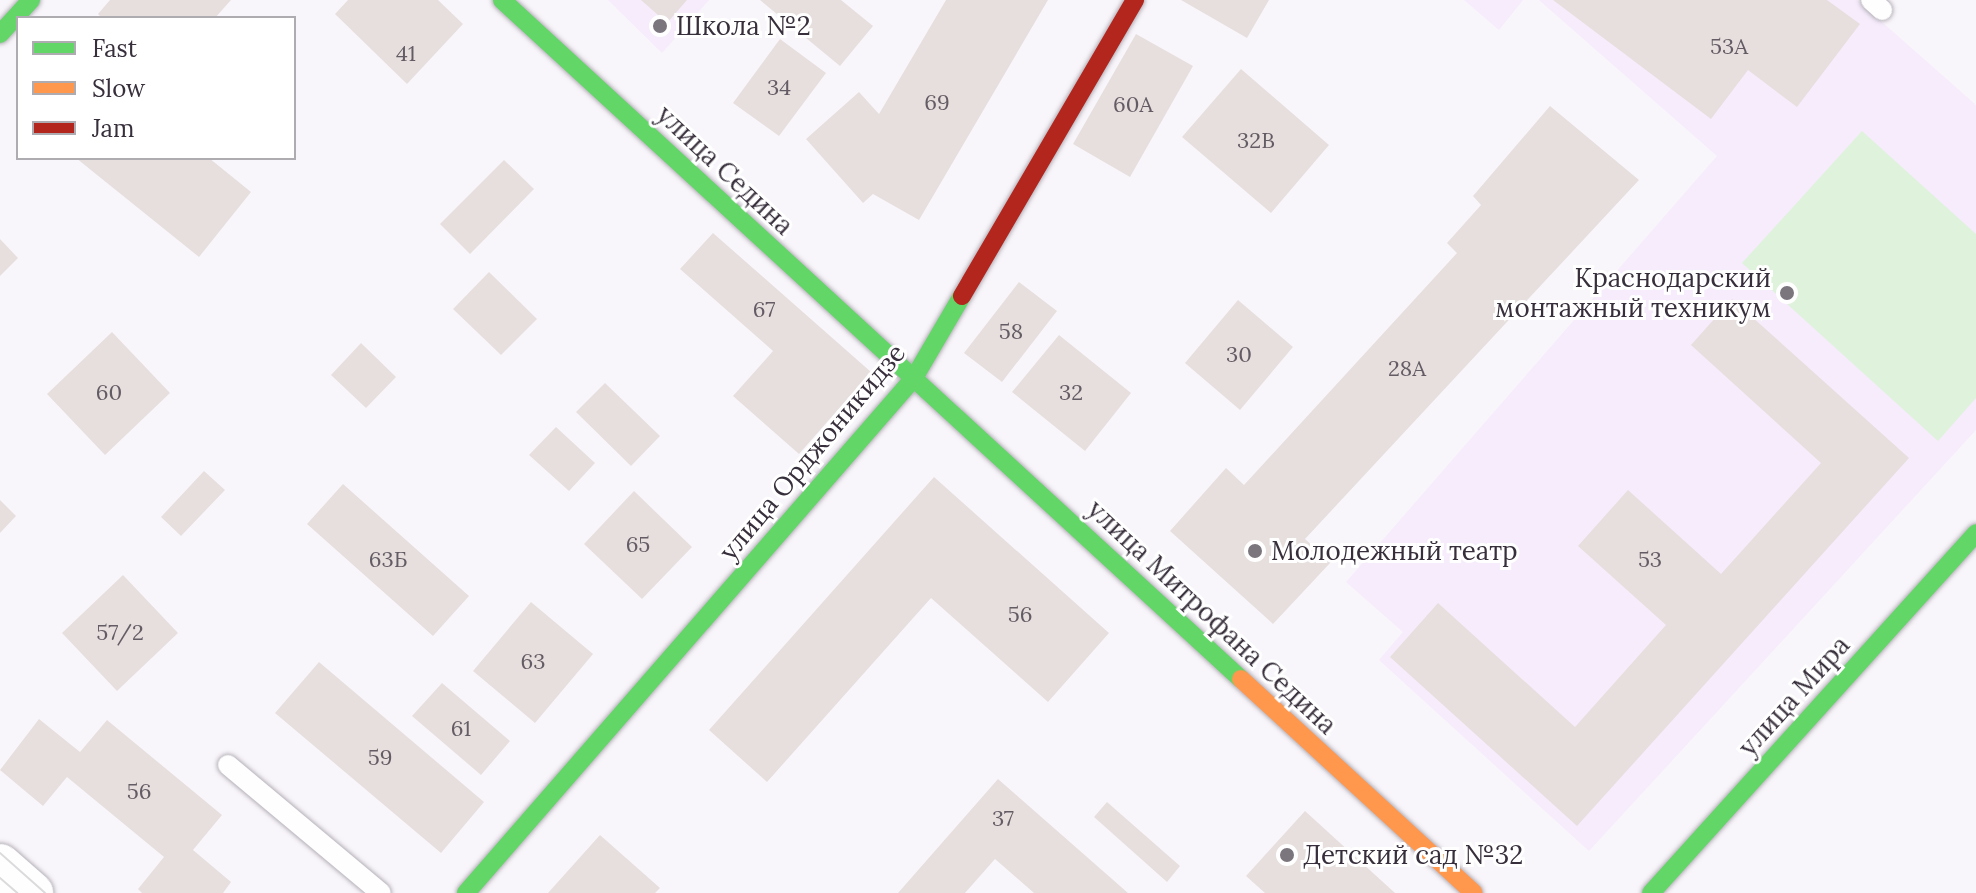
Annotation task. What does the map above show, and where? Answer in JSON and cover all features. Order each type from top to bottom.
[{"type":"street","points":[[16,16],[31,0]]},
{"type":"street","name":"улица Седина","points":[[502,0],[914,378]]},
{"type":"street","name":"улица Орджоникидзе","points":[[466,893],[914,378],[1135,0]]},
{"type":"street","points":[[0,34],[16,16]]},
{"type":"street","name":"улица Митрофана Седина","points":[[914,378],[1474,893]]},
{"type":"street","name":"улица Мира","points":[[1651,893],[1976,533]]},
{"type":"street","points":[[0,865],[32,893]]},
{"type":"lane","points":[[228,765],[381,893]]},
{"type":"shaded area","name":"Школа №2","points":[[608,0],[709,0],[662,53]]},
{"type":"shaded area","points":[[1464,0],[1523,0],[1499,30]]},
{"type":"shaded area","name":"Краснодарский монтажный техникум","points":[[1539,0],[1857,0],[1976,105],[1976,430],[1589,851],[1379,660],[1403,632],[1346,582],[1717,156]]},
{"type":"green space","points":[[1862,131],[1976,234],[1976,398],[1938,441],[1742,263]]},
{"type":"building","points":[[110,0],[231,0],[217,16],[98,14]]},
{"type":"building","points":[[348,0],[438,0],[463,24],[407,84],[335,14]]},
{"type":"building","name":"Школа №2","points":[[641,0],[687,0],[667,23]]},
{"type":"building","points":[[760,0],[841,0],[873,26],[840,66]]},
{"type":"building","points":[[946,0],[1048,0],[919,220],[873,194],[863,203],[806,139],[859,92],[879,114]]},
{"type":"building","points":[[1181,0],[1269,0],[1247,38]]},
{"type":"building","points":[[1553,0],[1827,0],[1860,24],[1797,107],[1748,70],[1711,119]]},
{"type":"building","points":[[1136,34],[1193,66],[1130,177],[1073,144]]},
{"type":"building","points":[[780,39],[826,73],[779,136],[733,103]]},
{"type":"building","points":[[1241,69],[1329,145],[1271,213],[1182,137]]},
{"type":"building","points":[[1550,106],[1639,180],[1305,539],[1331,562],[1273,624],[1170,531],[1226,468],[1244,485],[1457,253],[1447,243],[1481,205],[1473,196]]},
{"type":"building","points":[[78,160],[211,160],[251,192],[199,257]]},
{"type":"building","points":[[504,160],[534,189],[470,254],[440,224]]},
{"type":"building","points":[[713,233],[871,372],[799,454],[733,396],[773,351],[680,269]]},
{"type":"building","points":[[0,239],[18,258],[0,276]]},
{"type":"building","points":[[489,272],[537,319],[501,355],[453,309]]},
{"type":"building","points":[[1019,282],[1057,311],[1002,382],[964,353]]},
{"type":"building","name":"Краснодарский монтажный техникум","points":[[1732,299],[1909,458],[1577,826],[1390,657],[1438,603],[1575,727],[1666,625],[1578,546],[1628,490],[1721,574],[1821,463],[1691,345]]},
{"type":"building","points":[[1238,300],[1293,347],[1240,410],[1185,363]]},
{"type":"building","points":[[112,332],[170,393],[105,455],[47,394]]},
{"type":"building","points":[[1059,335],[1131,393],[1085,451],[1012,392]]},
{"type":"building","points":[[361,343],[396,377],[366,408],[331,375]]},
{"type":"building","points":[[605,383],[660,436],[631,466],[576,412]]},
{"type":"building","points":[[556,427],[595,463],[569,491],[529,455]]},
{"type":"building","points":[[204,471],[225,490],[181,536],[161,517]]},
{"type":"building","points":[[934,477],[1109,633],[1048,702],[931,598],[767,782],[709,730]]},
{"type":"building","points":[[343,484],[469,596],[433,636],[307,524]]},
{"type":"building","points":[[634,491],[692,547],[642,599],[584,544]]},
{"type":"building","points":[[0,500],[16,516],[0,533]]},
{"type":"building","points":[[123,575],[178,633],[117,691],[62,633]]},
{"type":"building","points":[[531,602],[593,654],[535,723],[473,671]]},
{"type":"building","points":[[319,662],[484,802],[441,853],[275,713]]},
{"type":"building","points":[[442,683],[510,741],[481,775],[412,716]]},
{"type":"building","points":[[39,719],[80,752],[107,720],[222,815],[193,850],[231,882],[223,893],[142,893],[138,889],[164,857],[67,777],[43,806],[0,770]]},
{"type":"building","points":[[998,779],[1128,893],[1034,893],[995,859],[965,893],[898,893]]},
{"type":"building","points":[[1107,802],[1180,866],[1167,882],[1094,817]]},
{"type":"building","points":[[1305,811],[1395,893],[1265,893],[1246,876]]},
{"type":"building","points":[[600,835],[660,888],[655,893],[548,893]]},
{"type":"tram line","points":[[0,853],[45,893]]},
{"type":"tram line","points":[[0,878],[17,893]]},
{"type":"traffic: fast","points":[[16,16],[31,0]]},
{"type":"traffic: fast","points":[[502,0],[1241,679]]},
{"type":"traffic: fast","points":[[0,34],[16,16]]},
{"type":"traffic: fast","points":[[466,893],[914,378],[962,296]]},
{"type":"traffic: fast","points":[[1651,893],[1976,533]]},
{"type":"traffic: slow","points":[[1241,679],[1474,893]]},
{"type":"traffic: jam","points":[[962,296],[1135,0]]},
{"type":"place","name":"Школа №2","points":[[660,26]]},
{"type":"place","name":"Краснодарский монтажный техникум","points":[[1787,293]]},
{"type":"place","name":"Молодежный театр","points":[[1255,551]]},
{"type":"place","name":"Детский сад №32","points":[[1287,855]]}]
